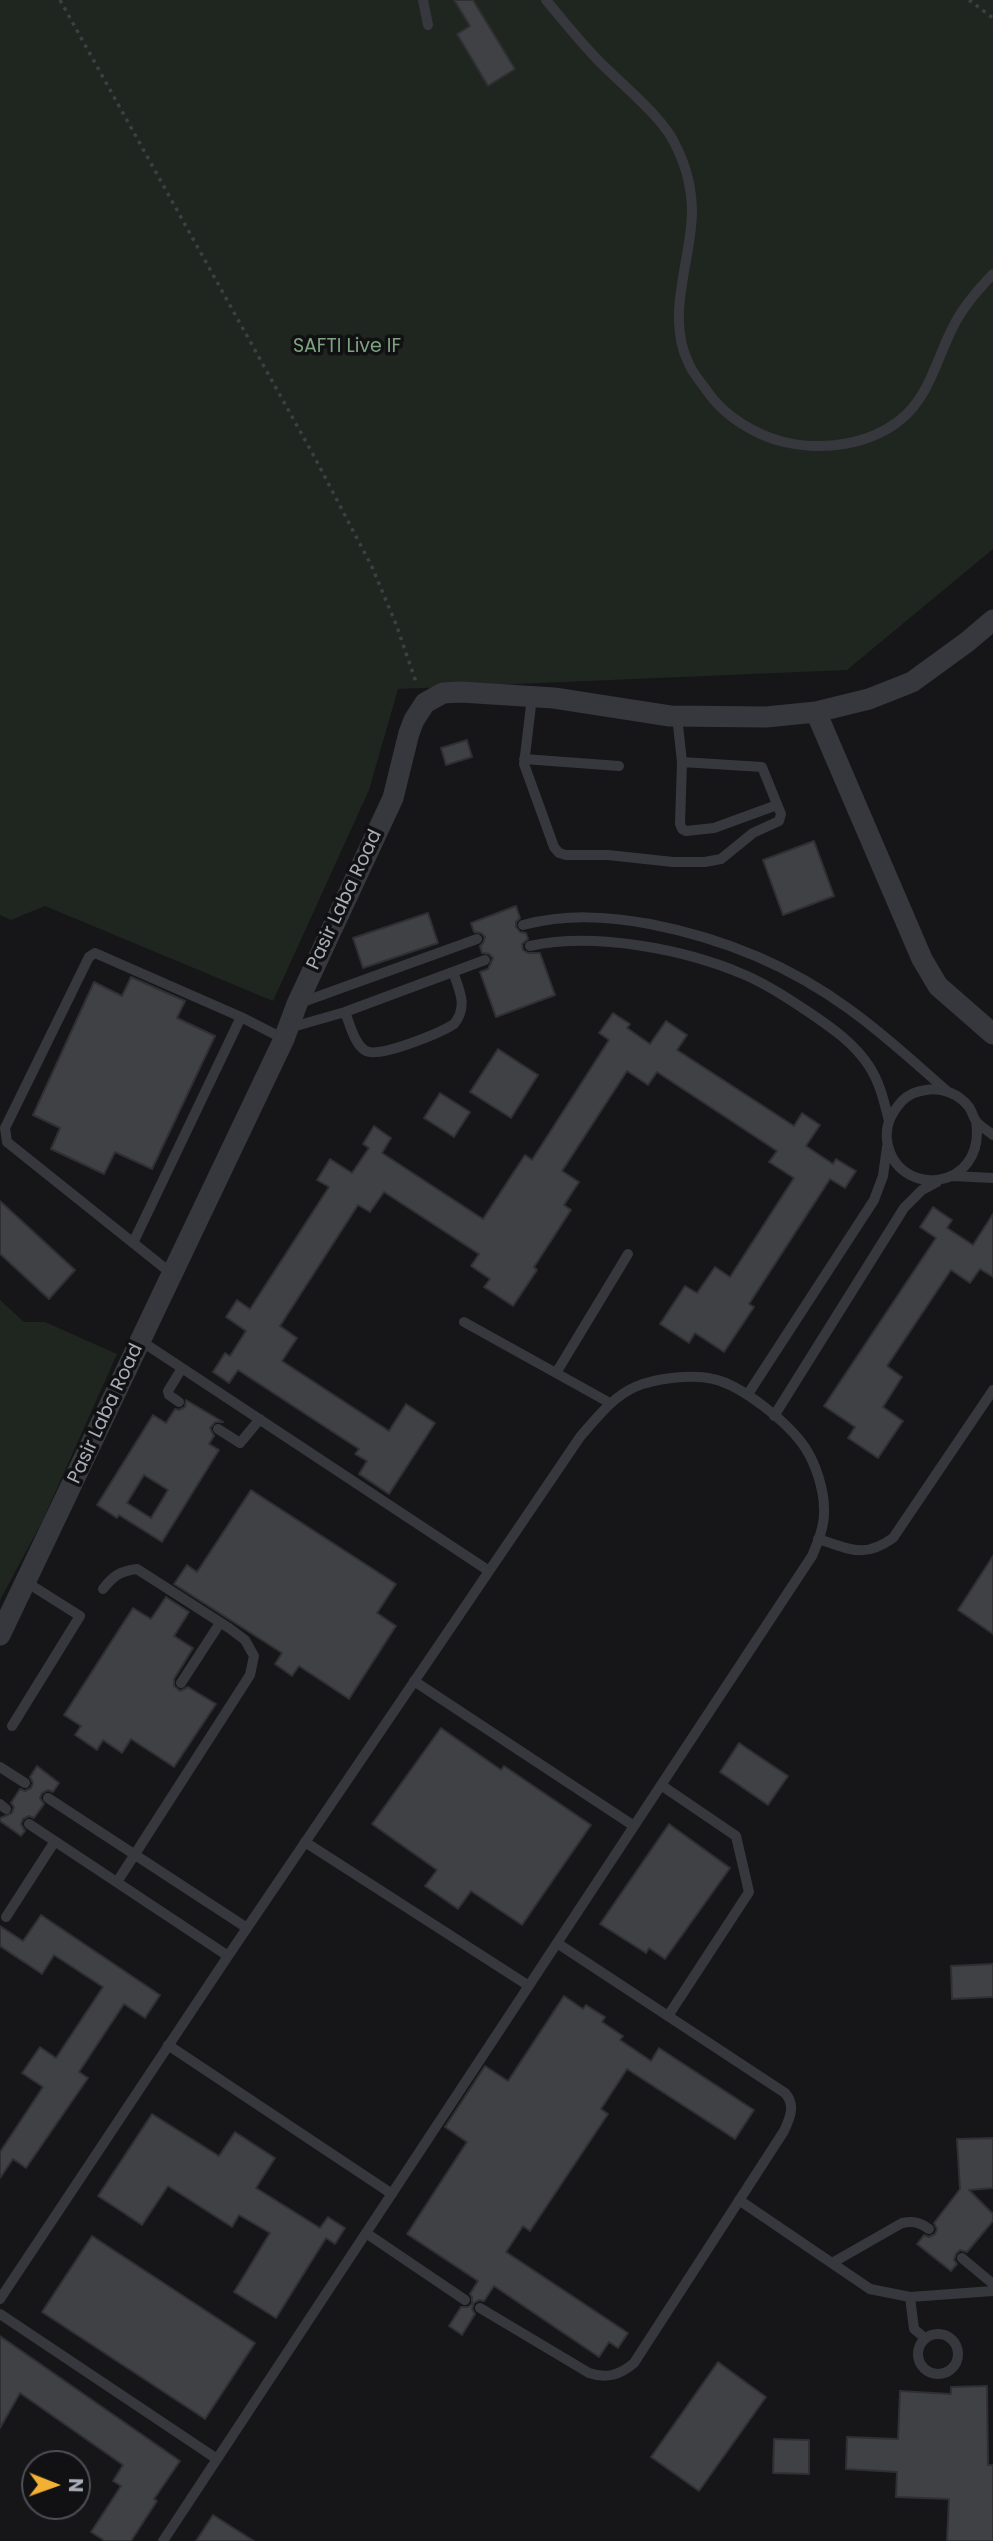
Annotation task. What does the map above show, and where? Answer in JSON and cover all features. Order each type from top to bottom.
[{"type":"street","points":[[425,703],[443,693],[461,692],[532,696],[677,716],[766,717],[816,712],[869,699],[912,682],[993,620]]},
{"type":"street","name":"Pasir Laba Road","points":[[0,1635],[141,1341],[393,798],[409,733],[425,703]]},
{"type":"street","points":[[816,712],[922,959],[938,986],[993,1034]]},
{"type":"lane","points":[[423,0],[428,25]]},
{"type":"lane","points":[[546,0],[675,142],[684,166],[692,214],[681,297],[680,335],[688,364],[714,401],[743,425],[771,439],[808,447],[855,441],[887,429],[918,404],[953,327],[968,303],[993,274]]},
{"type":"lane","points":[[532,696],[524,764],[554,847],[559,853],[705,862],[721,859],[754,833],[779,821],[781,814],[760,766],[682,762]]},
{"type":"lane","points":[[677,716],[682,762],[682,829],[715,828],[777,805]]},
{"type":"lane","points":[[524,759],[619,766]]},
{"type":"lane","points":[[523,925],[564,917],[594,916],[671,928],[750,952],[788,970],[848,1008],[965,1103],[976,1121],[993,1135]]},
{"type":"lane","points":[[297,1004],[477,939]]},
{"type":"lane","points":[[530,946],[565,940],[629,944],[703,961],[744,975],[806,1011],[853,1045],[880,1086],[889,1121]]},
{"type":"lane","points":[[172,1274],[7,1142],[5,1128],[89,957],[100,953],[285,1034],[485,960]]},
{"type":"lane","points":[[345,1012],[363,1049],[378,1053],[449,1028],[459,1018],[463,1001],[453,972]]},
{"type":"lane","points":[[133,1243],[241,1017]]},
{"type":"lane","points":[[748,1394],[874,1200],[883,1176],[889,1121],[895,1108],[906,1097],[926,1090],[947,1091]]},
{"type":"lane","points":[[774,1416],[904,1208],[922,1190],[952,1176],[971,1159],[978,1134],[976,1121]]},
{"type":"lane","points":[[887,1140],[890,1152],[905,1171],[927,1180],[939,1180]]},
{"type":"lane","points":[[952,1176],[993,1178]]},
{"type":"lane","points":[[556,1373],[628,1254]]},
{"type":"lane","points":[[464,1322],[610,1403]]},
{"type":"lane","points":[[141,1341],[489,1571]]},
{"type":"lane","points":[[179,1402],[169,1395],[168,1391],[182,1368]]},
{"type":"lane","points":[[0,2299],[168,2045],[580,1437],[610,1403],[635,1387],[679,1377],[714,1379],[748,1394],[774,1416],[805,1447],[822,1492],[824,1512],[812,1556],[163,2541]]},
{"type":"lane","points":[[818,1539],[857,1551],[868,1551],[878,1549],[893,1538],[993,1390]]},
{"type":"lane","points":[[218,1429],[240,1443],[260,1419]]},
{"type":"lane","points":[[103,1590],[111,1578],[121,1571],[137,1569],[245,1640],[254,1656],[250,1675],[117,1882]]},
{"type":"lane","points":[[12,1726],[80,1616],[26,1582]]},
{"type":"lane","points":[[181,1683],[220,1622]]},
{"type":"lane","points":[[415,1681],[634,1826]]},
{"type":"lane","points":[[0,1767],[25,1783]]},
{"type":"lane","points":[[662,1785],[736,1836],[749,1892],[668,2016]]},
{"type":"lane","points":[[48,1798],[247,1928]]},
{"type":"lane","points":[[29,1824],[228,1956]]},
{"type":"lane","points":[[6,1917],[55,1841]]},
{"type":"lane","points":[[306,1842],[529,1986]]},
{"type":"lane","points":[[480,2308],[589,2373],[607,2376],[624,2372],[634,2362],[789,2120],[791,2099],[785,2093],[557,1943]]},
{"type":"lane","points":[[168,2045],[392,2194]]},
{"type":"lane","points":[[739,2200],[870,2289],[909,2297],[993,2291]]},
{"type":"lane","points":[[832,2263],[902,2223],[913,2221],[923,2224],[929,2230]]},
{"type":"lane","points":[[366,2233],[465,2300]]},
{"type":"lane","points":[[962,2258],[993,2284]]},
{"type":"lane","points":[[909,2297],[914,2329],[925,2338]]},
{"type":"lane","points":[[0,2314],[217,2459]]},
{"type":"path","points":[[60,0],[315,458],[372,567],[396,624],[411,674],[425,703]]},
{"type":"path","points":[[969,0],[993,18]]},
{"type":"green space","name":"SAFTI Live IF","points":[[0,0],[993,0],[993,549],[847,670],[398,689],[369,790],[273,1001],[45,906],[11,920],[0,915]]},
{"type":"green space","points":[[0,1300],[24,1322],[45,1322],[117,1354],[42,1522],[0,1600]]},
{"type":"building","points":[[454,0],[473,0],[515,69],[488,86],[457,34],[470,26]]},
{"type":"building","points":[[467,740],[472,757],[446,765],[441,748]]},
{"type":"building","points":[[814,841],[834,896],[783,915],[763,860]]},
{"type":"building","points":[[516,906],[520,918],[516,927],[520,932],[526,933],[528,939],[522,944],[523,950],[540,953],[555,995],[496,1017],[480,972],[488,969],[493,958],[482,953],[480,946],[485,937],[474,932],[471,923]]},
{"type":"building","points":[[428,913],[438,943],[363,968],[353,938]]},
{"type":"building","points":[[131,977],[185,1001],[177,1018],[215,1036],[152,1169],[115,1152],[104,1174],[51,1149],[60,1128],[33,1115],[94,982],[122,996]]},
{"type":"building","points":[[613,1013],[630,1024],[627,1028],[650,1044],[666,1021],[687,1035],[677,1050],[794,1126],[802,1113],[820,1125],[806,1146],[833,1164],[836,1159],[856,1171],[845,1188],[830,1179],[749,1304],[754,1307],[724,1352],[695,1333],[689,1343],[660,1324],[685,1286],[697,1293],[715,1267],[730,1277],[794,1178],[769,1162],[777,1151],[657,1072],[648,1085],[627,1071],[562,1171],[579,1182],[564,1205],[571,1210],[534,1267],[537,1270],[513,1306],[484,1287],[490,1279],[471,1266],[479,1254],[384,1192],[370,1212],[358,1205],[280,1326],[297,1338],[282,1361],[389,1431],[406,1404],[435,1423],[389,1494],[359,1474],[367,1461],[355,1454],[359,1449],[238,1370],[229,1383],[213,1372],[225,1353],[230,1356],[246,1331],[226,1317],[237,1300],[250,1309],[329,1187],[317,1180],[330,1159],[352,1173],[369,1148],[363,1144],[374,1126],[391,1138],[382,1153],[483,1219],[525,1155],[532,1160],[609,1040],[599,1033]]},
{"type":"building","points":[[498,1049],[538,1075],[511,1118],[470,1092]]},
{"type":"building","points":[[440,1093],[470,1112],[454,1137],[424,1118]]},
{"type":"building","points":[[0,1201],[75,1270],[49,1299],[0,1254]]},
{"type":"building","points":[[933,1207],[952,1220],[947,1228],[973,1245],[993,1214],[993,1277],[980,1269],[970,1283],[951,1270],[887,1366],[902,1377],[883,1407],[903,1421],[878,1458],[848,1438],[855,1427],[824,1406],[936,1238],[920,1227]]},
{"type":"building","points":[[186,1400],[223,1422],[215,1422],[210,1428],[214,1436],[209,1444],[219,1450],[162,1542],[119,1515],[117,1518],[97,1505],[153,1415],[166,1423],[175,1409],[185,1407]],"holes":[[[144,1475],[168,1490],[151,1518],[127,1503]]]},
{"type":"building","points":[[251,1490],[396,1584],[377,1613],[396,1626],[349,1699],[299,1666],[292,1676],[275,1664],[282,1653],[174,1584],[187,1565],[197,1572]]},
{"type":"building","points":[[993,1556],[993,1634],[958,1610]]},
{"type":"building","points":[[166,1597],[189,1612],[174,1636],[193,1648],[174,1679],[174,1686],[180,1691],[188,1687],[216,1704],[174,1767],[131,1739],[122,1753],[103,1740],[97,1750],[75,1735],[81,1726],[64,1715],[133,1608],[151,1619]]},
{"type":"building","points":[[441,1728],[501,1770],[504,1766],[591,1825],[522,1925],[471,1891],[458,1909],[425,1886],[437,1870],[372,1824]]},
{"type":"building","points":[[739,1743],[788,1776],[768,1805],[720,1772]]},
{"type":"building","points":[[37,1766],[59,1783],[53,1792],[48,1790],[42,1793],[40,1798],[44,1804],[34,1818],[29,1816],[23,1819],[21,1824],[25,1831],[21,1836],[0,1821],[0,1818],[12,1813],[14,1807],[11,1803],[20,1789],[25,1791],[31,1788],[33,1783],[30,1777]]},
{"type":"building","points":[[669,1824],[730,1868],[665,1959],[649,1948],[646,1953],[600,1924]]},
{"type":"building","points":[[41,1915],[160,1995],[145,2018],[124,2004],[79,2072],[88,2078],[26,2168],[13,2159],[0,2178],[0,2152],[43,2087],[22,2073],[40,2047],[56,2058],[103,1987],[54,1955],[42,1974],[0,1946],[0,1926],[23,1941]]},
{"type":"building","points":[[993,1964],[993,1997],[952,1999],[951,1966]]},
{"type":"building","points":[[564,1996],[583,2009],[586,2005],[605,2017],[602,2022],[623,2036],[620,2040],[651,2061],[659,2048],[754,2110],[735,2139],[627,2069],[601,2109],[608,2114],[530,2231],[523,2226],[506,2252],[628,2333],[618,2348],[609,2342],[599,2357],[494,2286],[484,2301],[474,2303],[472,2309],[475,2314],[462,2335],[449,2326],[461,2307],[472,2304],[470,2294],[478,2281],[407,2234],[467,2142],[445,2127],[485,2066],[508,2081]]},
{"type":"building","points":[[152,2114],[219,2156],[235,2132],[275,2158],[256,2188],[320,2228],[328,2217],[345,2228],[335,2244],[326,2238],[276,2318],[234,2292],[270,2233],[239,2215],[232,2227],[168,2186],[142,2225],[98,2196]]},
{"type":"building","points":[[993,2138],[993,2188],[969,2190],[993,2214],[993,2221],[967,2252],[960,2250],[956,2254],[954,2260],[957,2264],[951,2271],[917,2244],[924,2235],[929,2237],[935,2234],[937,2229],[934,2223],[960,2189],[957,2139]]},
{"type":"building","points":[[92,2236],[255,2343],[205,2419],[42,2312]]},
{"type":"building","points":[[0,2336],[180,2461],[154,2499],[157,2501],[131,2541],[105,2541],[91,2532],[121,2486],[113,2481],[123,2465],[20,2393],[0,2428]]},
{"type":"building","points":[[718,2362],[766,2397],[699,2491],[651,2457]]},
{"type":"building","points":[[987,2386],[988,2465],[993,2465],[993,2541],[947,2541],[949,2499],[896,2497],[897,2472],[846,2469],[847,2437],[898,2439],[900,2391],[951,2394],[951,2387]]},
{"type":"building","points":[[774,2439],[809,2440],[809,2474],[773,2473]]},
{"type":"building","points":[[213,2515],[254,2541],[196,2541]]}]
